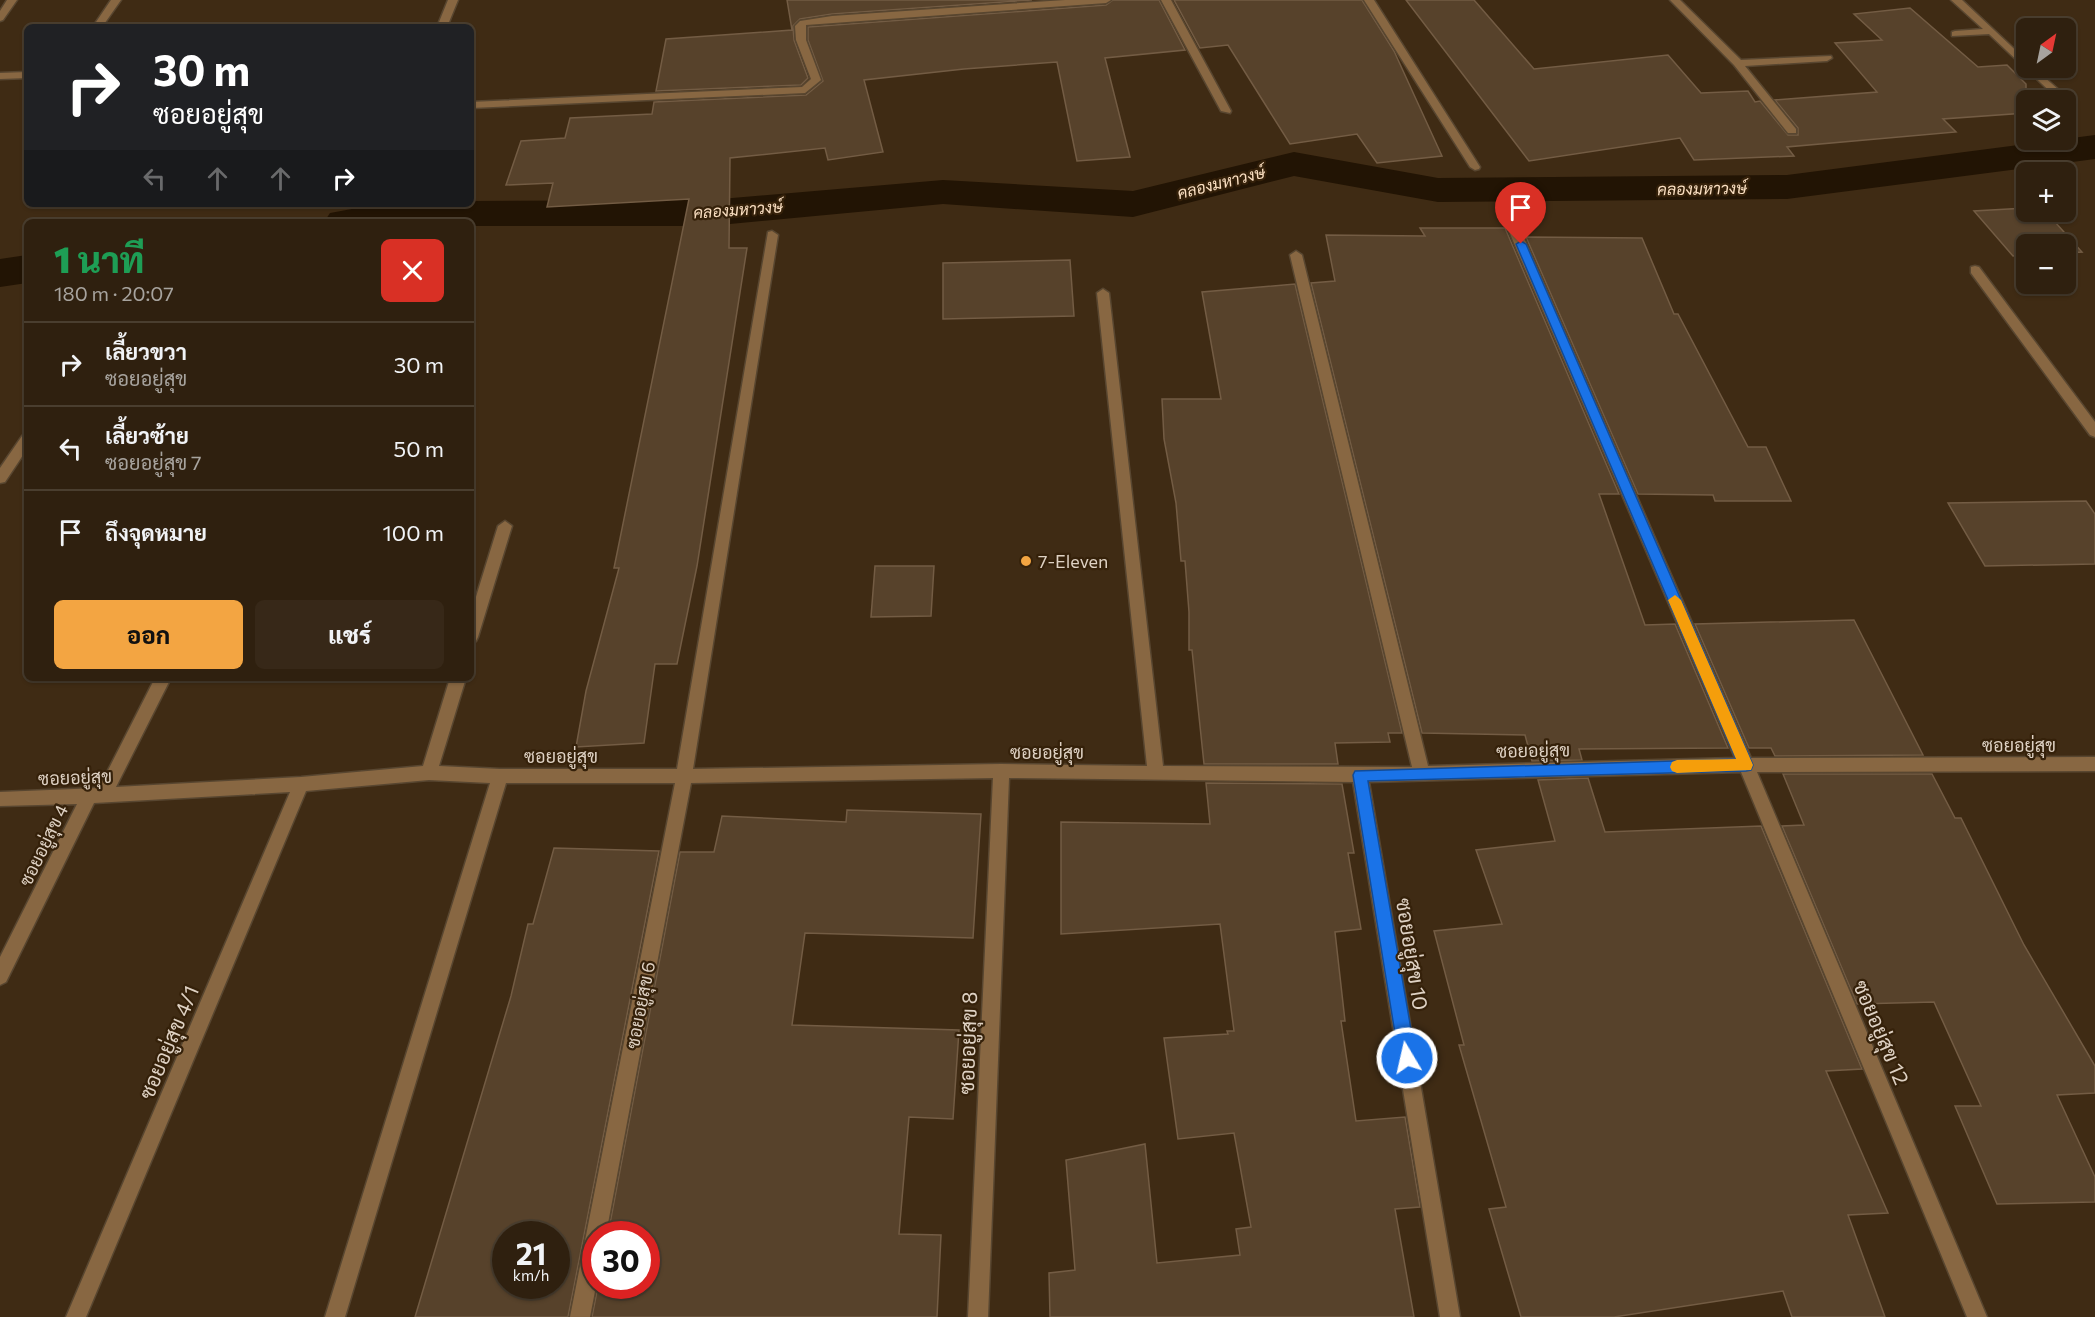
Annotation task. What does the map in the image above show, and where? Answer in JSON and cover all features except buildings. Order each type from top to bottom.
[{"type":"street","points":[[0,18],[12,0]]},
{"type":"street","points":[[100,24],[116,0]]},
{"type":"street","points":[[443,24],[453,0]]},
{"type":"street","points":[[474,105],[805,90],[816,80],[801,40],[800,26],[803,23],[1106,0]]},
{"type":"street","points":[[1166,0],[1226,111]]},
{"type":"street","points":[[1369,0],[1475,167]]},
{"type":"street","points":[[1675,0],[1738,63],[1792,131]]},
{"type":"street","points":[[1956,0],[2016,55]]},
{"type":"street","points":[[1955,34],[1991,31]]},
{"type":"street","points":[[1738,63],[1827,58]]},
{"type":"street","points":[[0,76],[24,75]]},
{"type":"street","points":[[2041,78],[2053,90]]},
{"type":"street","name":"ซอยอยู่สุข 12","points":[[1511,222],[1746,765],[1977,1317]]},
{"type":"street","name":"ซอยอยู่สุข 6","points":[[580,1317],[684,776],[772,235]]},
{"type":"street","points":[[1296,255],[1422,772]]},
{"type":"street","points":[[1975,270],[2095,432]]},
{"type":"street","points":[[1103,293],[1156,772]]},
{"type":"street","points":[[0,478],[24,443]]},
{"type":"street","points":[[474,627],[505,526]]},
{"type":"street","name":"ซอยอยู่สุข 4","points":[[0,976],[96,796],[161,681]]},
{"type":"street","points":[[429,773],[457,681]]},
{"type":"street","name":"ซอยอยู่สุข","points":[[0,799],[301,784],[429,773],[500,776],[684,776],[1001,771],[1360,775],[1746,765],[2095,764]]},
{"type":"street","name":"ซอยอยู่สุข 8","points":[[978,1317],[1001,771]]},
{"type":"street","name":"ซอยอยู่สุข 10","points":[[1360,775],[1450,1317]]},
{"type":"street","points":[[335,1317],[500,776]]},
{"type":"street","name":"ซอยอยู่สุข 4/1","points":[[76,1317],[301,784]]},
{"type":"waterway","name":"คลองมหาวงษ์","points":[[364,219],[397,214],[709,213],[943,192],[1133,204],[1294,164],[1438,190],[1787,187],[2095,147]]},
{"type":"waterway","name":"คลองมหาวงษ์","points":[[0,273],[24,269]]},
{"type":"slow traffic","points":[[1675,600],[1746,765],[1677,767]]},
{"type":"place","name":"7-Eleven","points":[[1026,561]]},
{"type":"route","points":[[1407,1058],[1360,775],[1746,765],[1521,244]]}]
